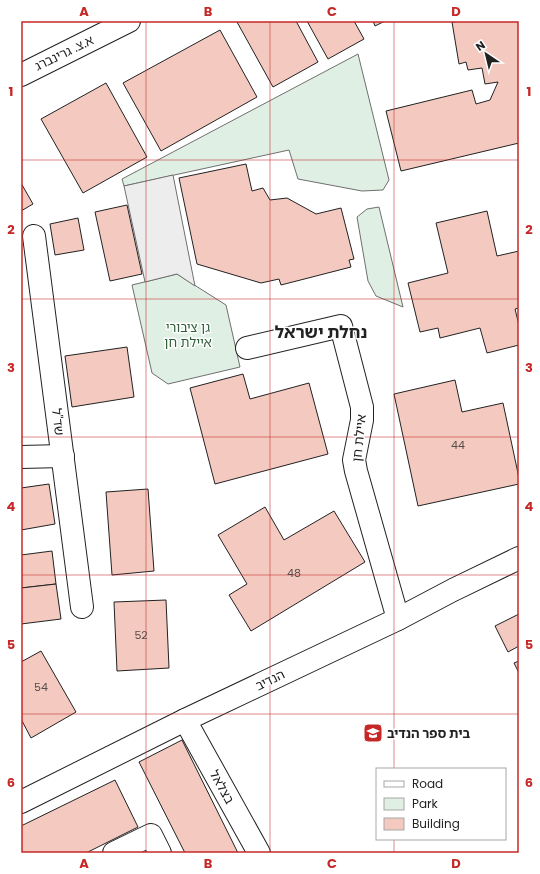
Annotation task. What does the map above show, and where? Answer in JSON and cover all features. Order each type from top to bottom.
[{"type":"street","name":"א.צ. גרינברג","points":[[21,75],[129,21]]},
{"type":"street","name":"שד\"ל","points":[[34,236],[82,607]]},
{"type":"street","name":"איילת חן","points":[[247,348],[341,326],[362,407],[362,420],[354,460],[398,619]]},
{"type":"street","points":[[21,457],[63,456]]},
{"type":"street","name":"הנדיב","points":[[21,802],[186,720],[398,619],[519,558]]},
{"type":"street","name":"בצלאל","points":[[186,720],[259,853]]},
{"type":"street","points":[[114,853],[155,844]]},
{"type":"green space","points":[[358,54],[389,180],[383,190],[362,191],[298,179],[289,150],[124,186],[122,179]]},
{"type":"green space","points":[[379,207],[403,307],[376,296],[368,281],[357,217],[367,209]]},
{"type":"green space","name":"גן ציבורי איילת חן","points":[[177,274],[226,305],[240,367],[168,384],[152,373],[132,285]]},
{"type":"shaded area","points":[[173,175],[195,286],[177,274],[145,282],[124,186]]},
{"type":"building","points":[[296,21],[318,62],[273,87],[237,22]]},
{"type":"building","points":[[307,21],[354,21],[364,39],[328,59]]},
{"type":"building","points":[[373,21],[385,21],[375,26]]},
{"type":"building","points":[[519,21],[519,143],[401,171],[386,111],[472,90],[476,104],[490,100],[498,82],[485,84],[482,68],[468,70],[466,62],[459,64],[452,22]]},
{"type":"building","points":[[220,30],[257,97],[161,151],[123,83]]},
{"type":"building","points":[[106,83],[147,157],[83,193],[41,119]]},
{"type":"building","points":[[246,164],[252,191],[263,188],[270,200],[287,198],[316,214],[341,208],[354,259],[349,260],[351,267],[281,285],[279,279],[261,283],[197,264],[179,178]]},
{"type":"building","points":[[21,183],[33,204],[21,211]]},
{"type":"building","points":[[127,205],[142,274],[110,281],[95,212]]},
{"type":"building","points":[[487,211],[497,256],[519,251],[519,308],[515,309],[519,325],[519,345],[487,353],[480,328],[440,338],[438,328],[420,332],[408,283],[448,273],[436,223]]},
{"type":"building","points":[[78,218],[84,250],[55,255],[50,224]]},
{"type":"building","points":[[127,347],[134,397],[72,407],[65,356]]},
{"type":"building","points":[[243,374],[250,399],[309,383],[328,454],[215,484],[190,388]]},
{"type":"building","points":[[455,380],[462,412],[503,403],[519,484],[418,506],[394,394]]},
{"type":"building","points":[[49,484],[55,524],[21,530],[21,488]]},
{"type":"building","points":[[148,489],[154,571],[112,575],[106,492]]},
{"type":"building","points":[[265,507],[284,540],[334,511],[365,562],[251,631],[229,595],[247,584],[218,535]]},
{"type":"building","points":[[52,551],[56,584],[21,588],[21,555]]},
{"type":"building","points":[[56,584],[61,619],[21,624],[21,588]]},
{"type":"building","points":[[166,600],[169,668],[117,671],[114,602]]},
{"type":"building","points":[[519,614],[519,646],[508,652],[495,626]]},
{"type":"building","points":[[41,651],[76,712],[31,738],[21,719],[21,662]]},
{"type":"building","points":[[519,661],[519,673],[514,663]]},
{"type":"building","points":[[182,740],[238,853],[185,853],[139,762]]},
{"type":"building","points":[[115,780],[138,827],[86,853],[21,853],[21,826]]},
{"type":"place","name":"בית ספר הנדיב","points":[[373,733]]},
{"type":"district","name":"נחלת ישראל","points":[[321,332]]}]
